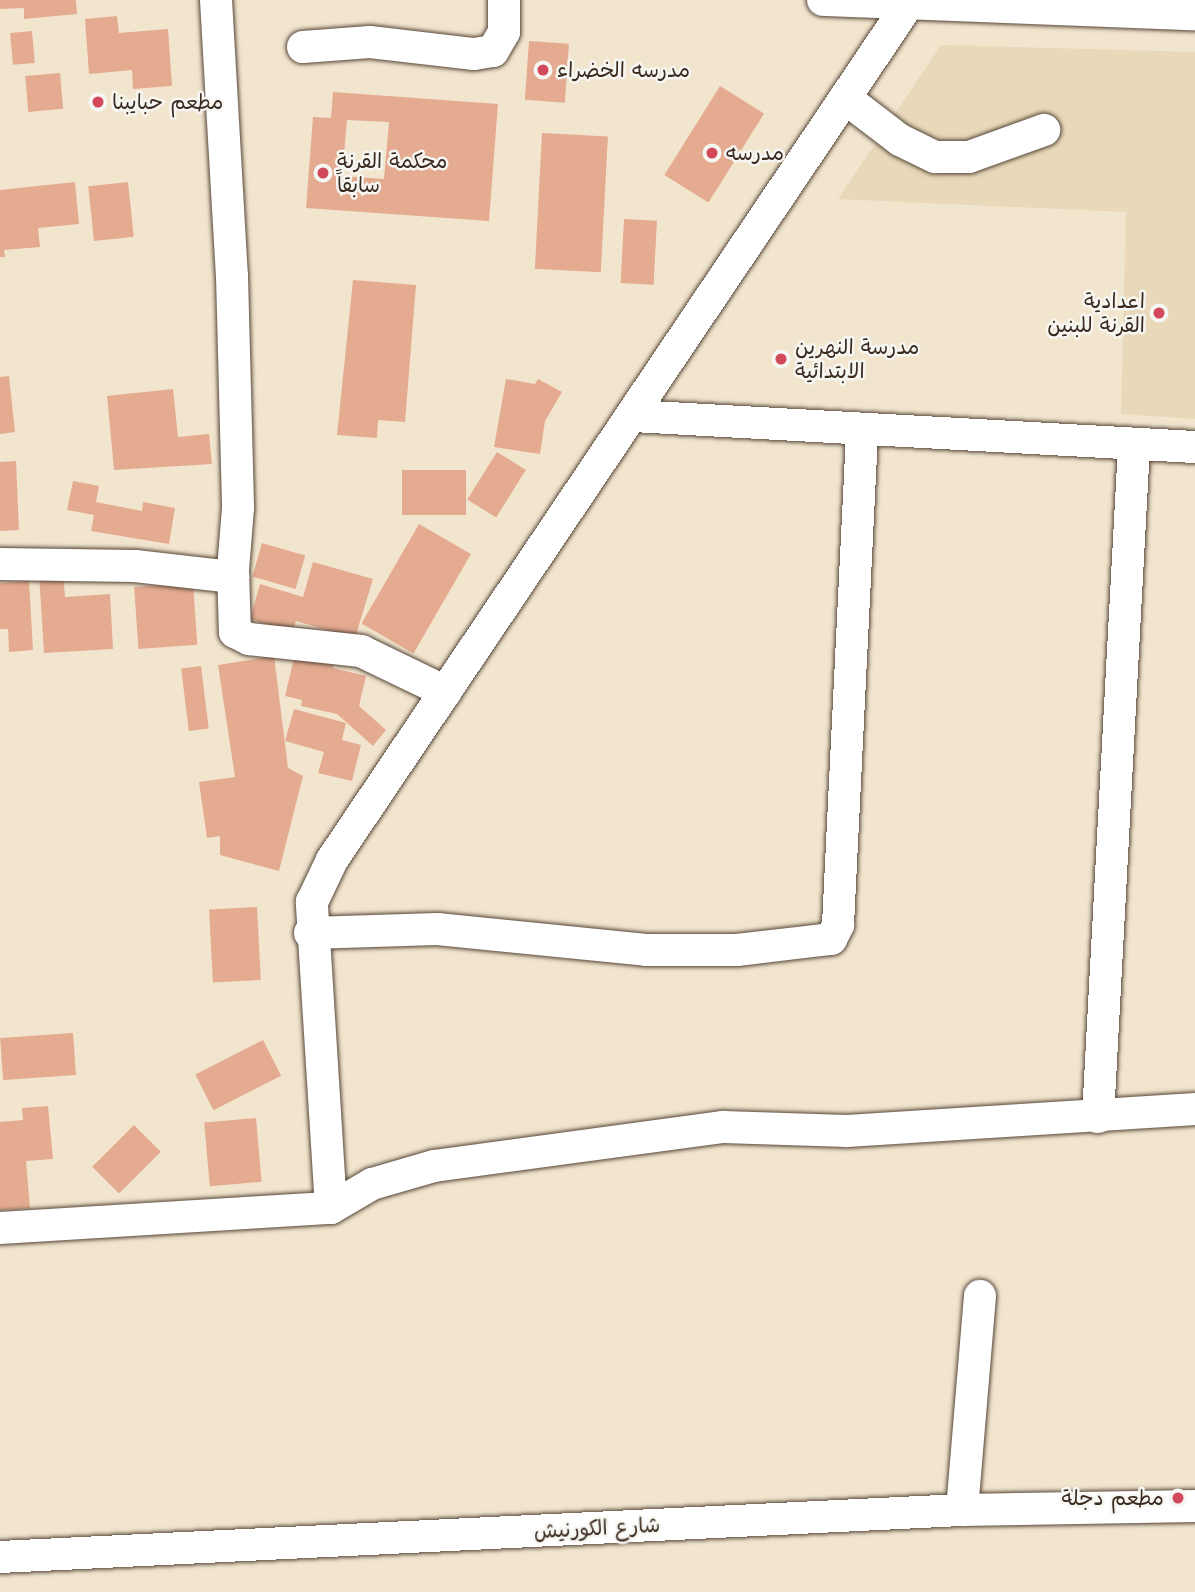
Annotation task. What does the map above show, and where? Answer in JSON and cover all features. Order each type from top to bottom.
[{"type":"street","points":[[216,0],[238,481],[233,577],[235,632],[249,639],[361,651],[446,691]]},
{"type":"street","points":[[303,47],[370,42],[474,54],[493,51],[504,32],[504,0]]},
{"type":"street","points":[[823,0],[1195,14]]},
{"type":"street","points":[[331,1208],[310,933],[312,902],[332,860],[909,3]]},
{"type":"street","points":[[845,98],[900,140],[935,157],[970,157],[1044,130]]},
{"type":"street","points":[[633,416],[862,431],[1195,447]]},
{"type":"street","points":[[310,933],[437,929],[646,950],[737,950],[831,939],[838,925],[862,431]]},
{"type":"street","points":[[1098,1117],[1134,445]]},
{"type":"street","points":[[0,564],[135,566],[233,577]]},
{"type":"street","points":[[0,1228],[331,1208],[372,1184],[434,1166],[723,1128],[847,1130],[1098,1117],[1195,1109]]},
{"type":"street","points":[[962,1510],[980,1296]]},
{"type":"street","name":"شارع الكورنيش","points":[[0,1557],[962,1510],[1195,1506]]},
{"type":"shaded area","name":"اعدادية القرنة للبنين","points":[[941,45],[1195,52],[1195,419],[1121,414],[1126,212],[838,199]]},
{"type":"building","points":[[0,0],[76,0],[77,14],[24,19],[24,8],[0,9]]},
{"type":"building","points":[[117,16],[119,33],[168,29],[172,86],[133,89],[132,70],[89,74],[85,19]]},
{"type":"building","points":[[32,31],[35,63],[13,65],[10,33]]},
{"type":"building","points":[[529,41],[569,44],[565,103],[525,100]]},
{"type":"building","points":[[60,73],[63,109],[28,112],[25,76]]},
{"type":"building","points":[[720,86],[764,114],[708,203],[664,175]]},
{"type":"building","points":[[333,92],[498,104],[489,221],[306,208],[313,117],[331,118]],"holes":[[[347,120],[389,122],[384,179],[342,176]]]},
{"type":"building","points":[[542,133],[608,136],[601,272],[535,269]]},
{"type":"building","points":[[75,182],[79,224],[38,228],[40,247],[4,250],[5,257],[0,257],[0,190]]},
{"type":"building","points":[[128,182],[134,237],[94,241],[88,186]]},
{"type":"building","points":[[624,219],[657,221],[654,285],[621,283]]},
{"type":"building","points":[[353,280],[416,285],[405,422],[378,420],[377,438],[337,435]]},
{"type":"building","points":[[9,376],[15,432],[0,434],[0,377]]},
{"type":"building","points":[[506,379],[535,384],[538,379],[562,392],[545,421],[540,454],[494,447]]},
{"type":"building","points":[[173,389],[178,437],[209,434],[212,464],[114,470],[107,396]]},
{"type":"building","points":[[497,452],[526,470],[496,518],[467,499]]},
{"type":"building","points":[[16,461],[19,530],[0,531],[0,462]]},
{"type":"building","points":[[402,470],[466,470],[466,515],[402,515]]},
{"type":"building","points":[[73,481],[99,486],[96,502],[142,511],[143,502],[175,508],[169,544],[91,531],[94,515],[67,510]]},
{"type":"building","points":[[419,524],[471,554],[413,654],[362,624]]},
{"type":"building","points":[[262,543],[305,555],[296,589],[252,577]]},
{"type":"building","points":[[313,562],[373,579],[355,638],[296,621],[292,632],[250,619],[260,584],[303,597]]},
{"type":"building","points":[[63,572],[65,597],[110,594],[113,649],[44,653],[39,574]]},
{"type":"building","points":[[29,581],[33,650],[9,652],[8,629],[0,629],[0,583]]},
{"type":"building","points":[[193,583],[197,645],[138,649],[134,587]]},
{"type":"building","points":[[295,654],[334,662],[333,668],[366,676],[359,706],[386,730],[373,746],[337,714],[301,706],[302,700],[285,696]]},
{"type":"building","points":[[274,656],[288,768],[303,776],[279,871],[220,855],[220,836],[207,838],[199,782],[235,777],[218,665]]},
{"type":"building","points":[[201,666],[209,729],[189,731],[181,668]]},
{"type":"building","points":[[294,709],[346,723],[342,740],[361,745],[352,781],[318,773],[324,752],[285,741]]},
{"type":"building","points":[[257,907],[261,980],[213,982],[209,910]]},
{"type":"building","points":[[73,1033],[76,1075],[3,1080],[0,1038]]},
{"type":"building","points":[[263,1040],[281,1076],[213,1110],[195,1075]]},
{"type":"building","points":[[48,1106],[53,1159],[26,1161],[30,1208],[0,1210],[0,1122],[23,1120],[22,1108]]},
{"type":"building","points":[[256,1118],[262,1182],[210,1186],[204,1123]]},
{"type":"building","points":[[134,1125],[161,1152],[119,1194],[92,1167]]},
{"type":"place","name":"مدرسه الخضراء","points":[[543,70]]},
{"type":"place","name":"مطعم حبايبنا","points":[[98,102]]},
{"type":"place","name":"مدرسه","points":[[712,153]]},
{"type":"place","name":"محكمة القرنة سابقاً","points":[[323,173]]},
{"type":"place","name":"اعدادية القرنة للبنين","points":[[1159,313]]},
{"type":"place","name":"مدرسة النهرين الابتدائية","points":[[781,359]]},
{"type":"place","name":"مطعم دجلة","points":[[1178,1498]]}]
